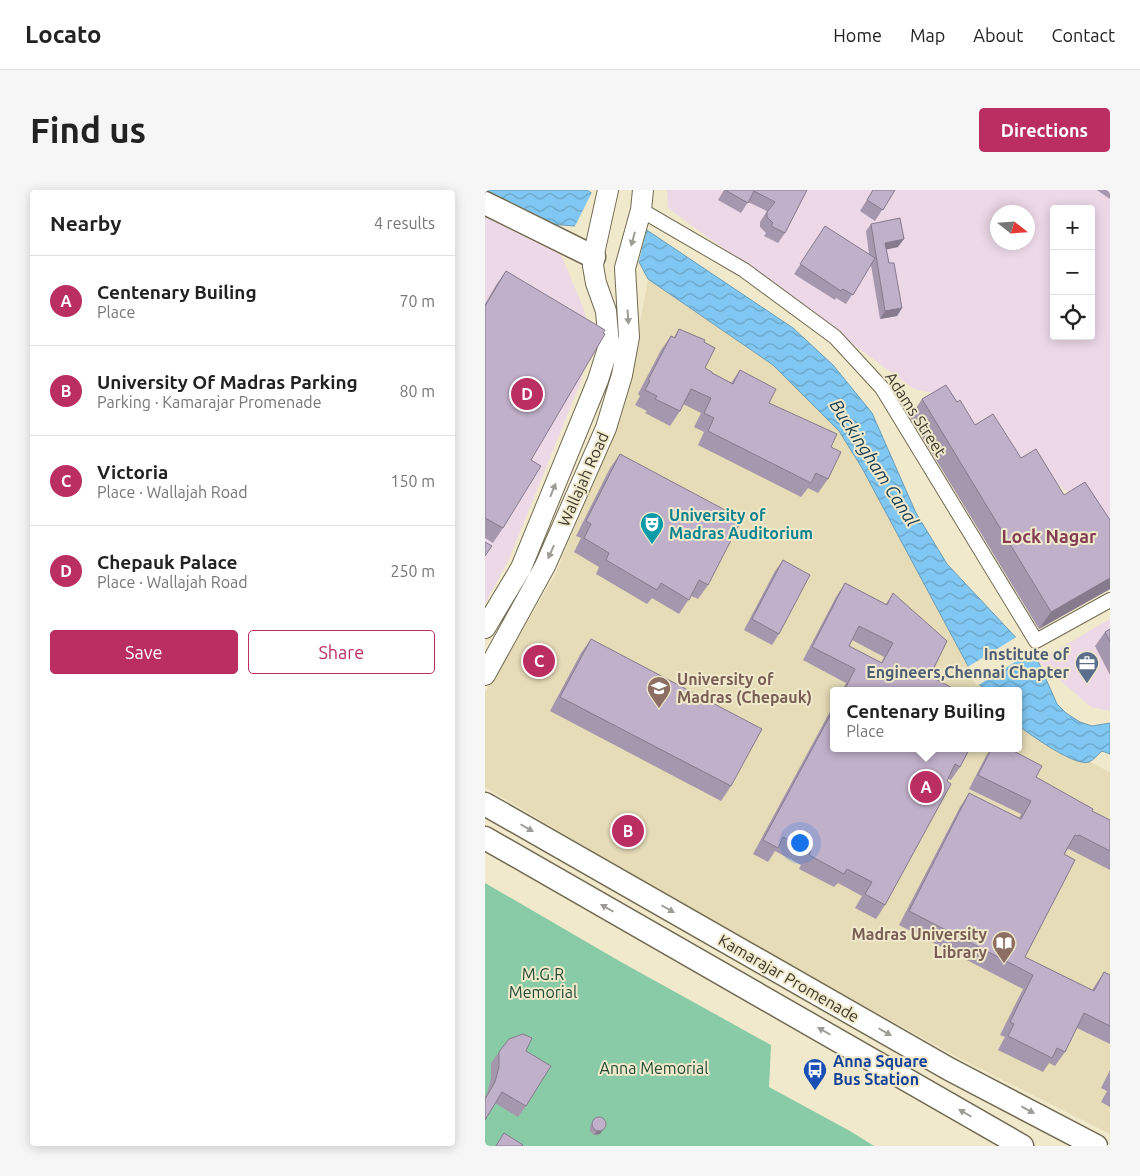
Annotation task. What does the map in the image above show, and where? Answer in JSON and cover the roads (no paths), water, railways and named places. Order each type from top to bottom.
[{"type":"main road","points":[[641,210],[643,190]]},
{"type":"main road","name":"Wallajah Road","points":[[485,628],[521,568],[598,380],[609,346],[606,311],[596,283],[593,266],[607,194]]},
{"type":"main road","points":[[485,203],[563,243],[594,253]]},
{"type":"main road","name":"Wallajah Road","points":[[485,675],[545,566],[606,428],[623,375],[629,337],[625,268],[641,210]]},
{"type":"main road","name":"Kamarajar Promenade","points":[[485,804],[941,1064],[1096,1146]]},
{"type":"main road","name":"Kamarajar Promenade","points":[[485,838],[1022,1146]]},
{"type":"street","name":"Adams Street","points":[[641,210],[744,270],[835,337],[882,388],[1036,641],[1110,600]]},
{"type":"water","name":"Buckingham Canal","points":[[485,190],[587,190],[793,328],[833,365],[872,413],[916,513],[947,564],[1038,661],[1057,704],[1066,713],[1080,722],[1092,726],[1110,723],[1110,754],[1102,751],[1089,762],[1074,760],[1064,755],[1022,728],[1022,687],[982,687],[975,679],[862,468],[839,431],[773,365],[648,279],[639,262],[575,226],[548,224],[485,192]]},
{"type":"place","name":"Chepauk Palace","points":[[527,394]]},
{"type":"place","name":"University of Madras Auditorium","points":[[652,545]]},
{"type":"place","name":"Victoria","points":[[539,661]]},
{"type":"place","name":"Institute of Engineers,Chennai Chapter","points":[[1087,684]]},
{"type":"place","name":"University of Madras (Chepauk)","points":[[659,709]]},
{"type":"place","name":"Centenary Builing","points":[[926,787]]},
{"type":"place","name":"University Of Madras Parking","points":[[628,831]]},
{"type":"place","name":"Madras University Library","points":[[1004,964]]},
{"type":"place","name":"Anna Square Bus Station","points":[[815,1091]]},
{"type":"district","name":"Lock Nagar","points":[[1049,537]]},
{"type":"park label","name":"M.G.R Memorial","points":[[543,983]]},
{"type":"park label","name":"Anna Memorial","points":[[654,1068]]}]
